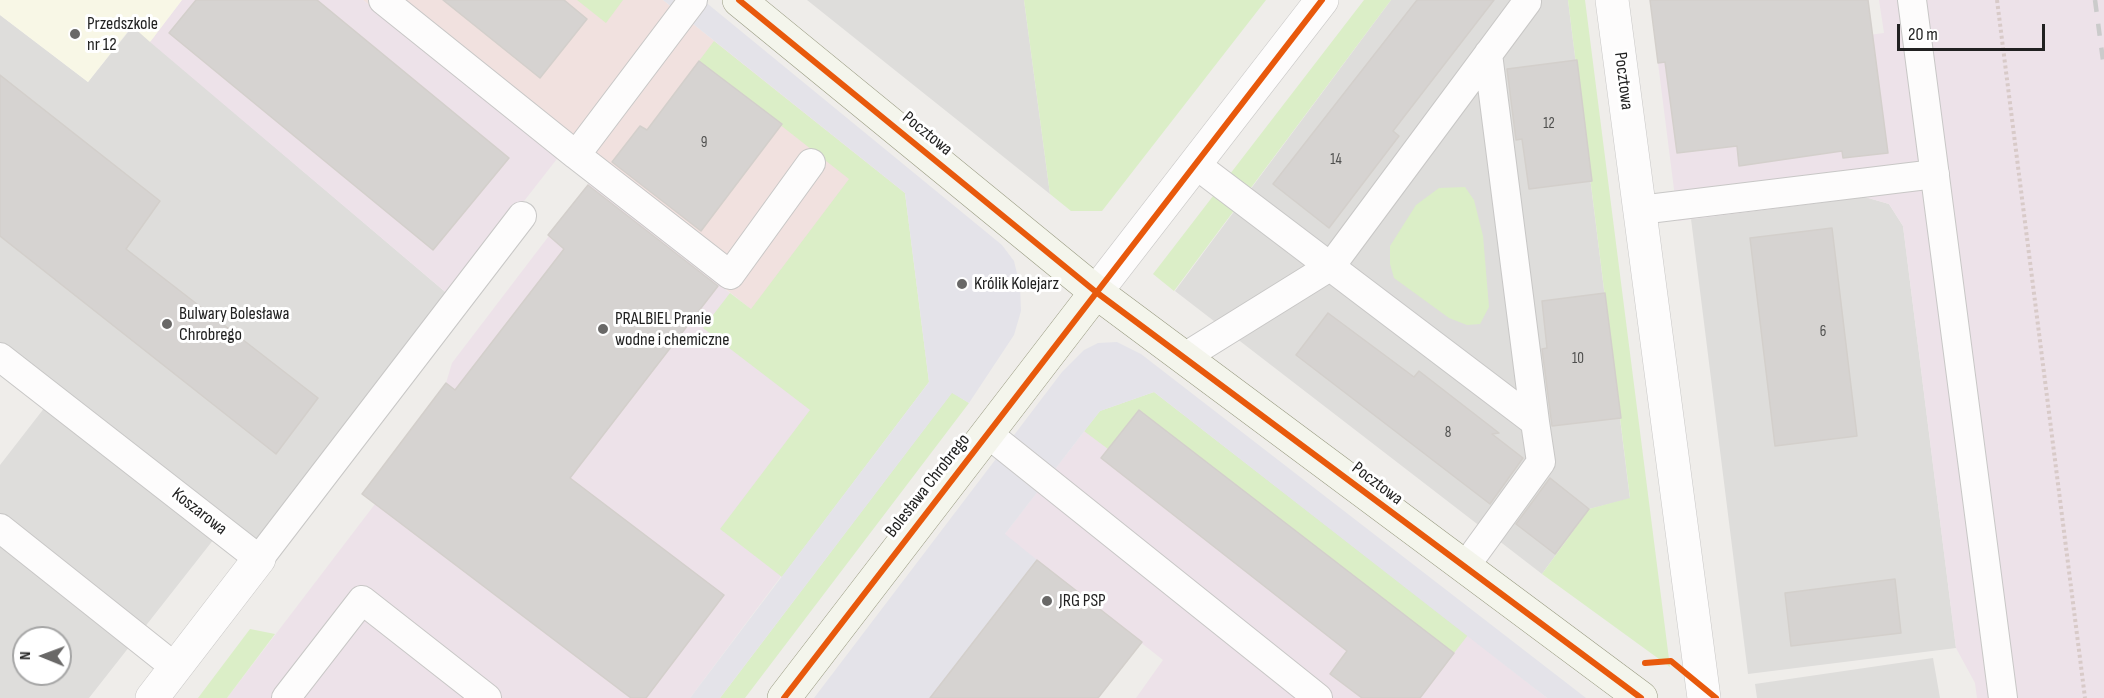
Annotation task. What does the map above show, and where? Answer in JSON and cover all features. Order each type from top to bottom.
[{"type":"street","name":"Pocztowa","points":[[739,0],[1096,292],[1641,698]]},
{"type":"street","points":[[1096,292],[1322,0]]},
{"type":"street","name":"Pocztowa","points":[[1612,0],[1704,698]]},
{"type":"street","name":"Bolesława Chrobrego","points":[[784,698],[1096,292]]},
{"type":"street","points":[[152,698],[259,559]]},
{"type":"lane","points":[[383,0],[730,275],[811,163]]},
{"type":"lane","points":[[576,155],[693,0]]},
{"type":"lane","points":[[1912,0],[2003,698]]},
{"type":"lane","points":[[1183,358],[1331,266],[1527,2]]},
{"type":"lane","points":[[1464,568],[1541,462],[1488,54]]},
{"type":"lane","points":[[1195,164],[1535,422]]},
{"type":"lane","points":[[1640,210],[1935,174]]},
{"type":"lane","points":[[259,559],[522,216]]},
{"type":"lane","name":"Koszarowa","points":[[0,357],[259,559]]},
{"type":"lane","points":[[987,433],[1318,698]]},
{"type":"lane","points":[[0,528],[176,668]]},
{"type":"lane","points":[[286,698],[362,600],[487,698]]},
{"type":"path","points":[[1997,0],[2085,698]]},
{"type":"shaded area","name":"Przedszkole nr 12","points":[[0,0],[182,0],[150,42],[132,26],[88,82],[0,15]]},
{"type":"shaded area","points":[[182,0],[363,0],[560,155],[450,296],[150,42]]},
{"type":"shaded area","points":[[363,0],[663,0],[905,193],[895,424]]},
{"type":"shaded area","points":[[663,0],[703,0],[1002,245],[1014,261],[1020,286],[1021,311],[1014,335],[969,403],[952,393],[720,698],[690,698],[929,382],[905,193]]},
{"type":"shaded area","points":[[807,0],[1024,0],[1050,194]]},
{"type":"shaded area","points":[[1391,0],[1568,0],[1630,499],[1589,509],[1542,574],[1175,291]]},
{"type":"shaded area","points":[[1879,0],[2104,0],[2104,698],[1977,698],[1975,683],[1956,648],[1903,226],[1889,204],[1865,197],[1678,221],[1658,63],[1884,33]]},
{"type":"shaded area","points":[[0,15],[88,82],[133,26],[450,296],[259,559],[221,530],[89,698],[0,698],[0,465],[52,398],[0,357]]},
{"type":"shaded area","points":[[590,182],[895,424],[690,698],[227,698],[375,504],[362,494],[446,383],[452,363]]},
{"type":"shaded area","points":[[1865,197],[1889,204],[1903,226],[1956,648],[1748,674],[1691,219]]},
{"type":"shaded area","points":[[1117,342],[1141,354],[1586,698],[1547,698],[1154,392],[1100,411],[1005,534],[1037,560],[930,698],[814,698],[1062,372],[1084,350],[1098,343]]},
{"type":"shaded area","points":[[1154,392],[1547,698],[1136,698],[1163,660],[1004,535],[1100,411]]},
{"type":"shaded area","points":[[1933,658],[1940,698],[1757,698],[1755,684]]},
{"type":"green space","points":[[577,0],[623,0],[606,23]]},
{"type":"green space","points":[[1024,0],[1266,0],[1102,211],[1071,211],[1050,194]]},
{"type":"green space","points":[[1364,0],[1391,0],[1174,291],[1153,274]]},
{"type":"green space","points":[[1568,0],[1585,0],[1670,667],[1542,574],[1589,509],[1630,498]]},
{"type":"green space","points":[[714,41],[905,193],[929,382],[782,577],[720,529],[810,410],[703,328],[730,293],[751,309],[849,179],[699,61]]},
{"type":"green space","points":[[1465,187],[1474,200],[1483,236],[1489,307],[1480,324],[1467,325],[1449,318],[1394,278],[1390,264],[1390,246],[1416,205],[1439,188]]},
{"type":"green space","points":[[952,392],[969,403],[745,698],[720,698]]},
{"type":"green space","points":[[1154,392],[1468,635],[1454,653],[1139,410],[1108,449],[1084,431],[1100,411]]},
{"type":"green space","points":[[250,629],[275,634],[227,698],[198,698]]},
{"type":"building","points":[[196,0],[317,0],[509,158],[433,250],[169,33]]},
{"type":"building","points":[[443,0],[564,0],[587,19],[540,78]]},
{"type":"building","points":[[1417,0],[1494,0],[1393,131],[1399,136],[1329,228],[1273,184]]},
{"type":"building","points":[[1650,0],[1868,0],[1888,153],[1843,158],[1842,151],[1739,166],[1737,146],[1677,153],[1665,62],[1658,63]]},
{"type":"building","points":[[1577,60],[1592,181],[1529,189],[1522,139],[1516,140],[1507,69]]},
{"type":"building","points":[[699,61],[782,124],[701,231],[612,162],[640,126],[647,130]]},
{"type":"building","name":"Bulwary Bolesława Chrobrego","points":[[0,75],[160,201],[126,249],[318,398],[276,454],[0,236]]},
{"type":"building","points":[[588,185],[718,286],[570,478],[724,595],[646,698],[631,698],[362,494],[446,383],[455,390],[564,249],[548,235]]},
{"type":"building","points":[[1832,228],[1857,436],[1775,446],[1750,238]]},
{"type":"building","points":[[1605,293],[1621,418],[1552,426],[1542,349],[1547,348],[1542,301]]},
{"type":"building","points":[[1328,313],[1414,377],[1419,371],[1499,433],[1492,434],[1523,458],[1490,504],[1296,355]]},
{"type":"building","points":[[1139,410],[1454,653],[1420,698],[1362,698],[1330,674],[1347,651],[1101,458]]},
{"type":"building","points":[[1550,478],[1589,509],[1555,554],[1516,524]]},
{"type":"building","name":"JRG PSP","points":[[1037,560],[1142,642],[1098,698],[930,698]]},
{"type":"building","points":[[1895,579],[1901,633],[1791,646],[1785,593]]},
{"type":"railway","points":[[2095,0],[2104,68]]},
{"type":"cycle path","points":[[739,0],[1096,292],[1641,698]]},
{"type":"cycle path","points":[[784,698],[1322,0]]},
{"type":"cycle path","points":[[1645,663],[1671,661],[1716,698]]},
{"type":"place","name":"Przedszkole nr 12","points":[[75,34]]},
{"type":"place","name":"Królik Kolejarz","points":[[962,284]]},
{"type":"place","name":"Bulwary Bolesława Chrobrego","points":[[167,324]]},
{"type":"place","name":"PRALBIEL Pranie wodne i chemiczne","points":[[603,329]]},
{"type":"place","name":"JRG PSP","points":[[1047,601]]}]
